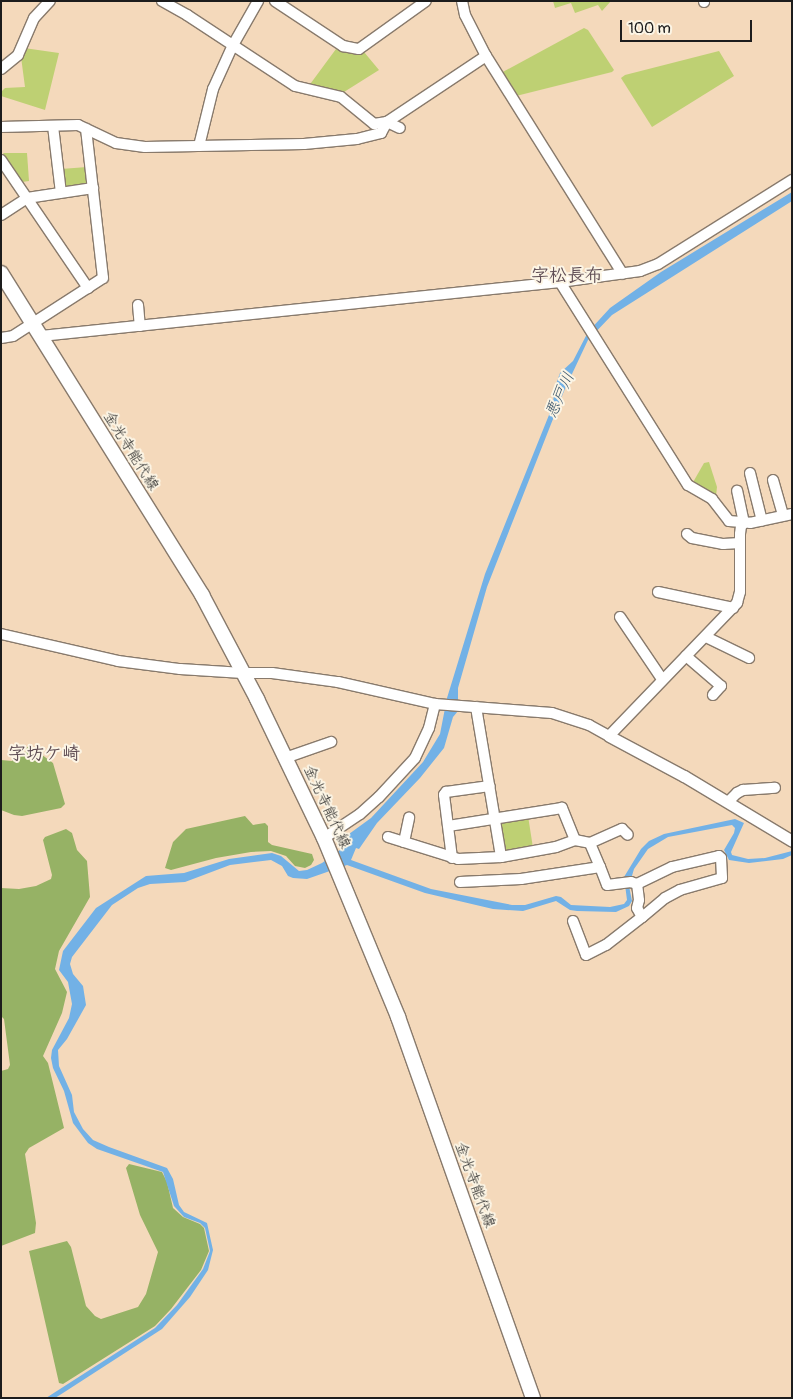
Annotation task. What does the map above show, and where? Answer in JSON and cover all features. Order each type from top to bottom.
[{"type":"main road","name":"金光寺能代線","points":[[1,273],[202,595],[286,758],[327,844],[398,1017],[533,1398]]},
{"type":"street","points":[[1,69],[18,55],[34,18],[50,1]]},
{"type":"street","points":[[162,1],[295,86],[341,97],[374,124],[387,122],[486,56]]},
{"type":"street","points":[[199,146],[213,89],[233,45],[258,1]]},
{"type":"street","points":[[275,1],[343,46],[359,49],[426,1]]},
{"type":"street","points":[[462,1],[465,15],[486,56],[622,274]]},
{"type":"street","points":[[387,122],[400,128]]},
{"type":"street","points":[[1,126],[78,126],[116,143],[145,146],[199,146],[304,144],[357,139],[381,133],[387,122]]},
{"type":"street","points":[[53,126],[61,193]]},
{"type":"street","points":[[1,338],[13,336],[103,278],[86,129]]},
{"type":"street","points":[[1,160],[88,288]]},
{"type":"street","points":[[41,336],[622,274],[658,264],[792,180]]},
{"type":"street","points":[[1,215],[27,198],[93,188]]},
{"type":"street","points":[[560,282],[688,485],[712,499],[729,522],[744,523],[788,515],[772,480]]},
{"type":"street","points":[[138,305],[140,326]]},
{"type":"street","points":[[750,473],[762,521]]},
{"type":"street","points":[[609,736],[662,679],[733,608],[740,592],[740,543],[741,526],[744,523],[737,491]]},
{"type":"street","points":[[687,534],[692,538],[723,544],[740,543]]},
{"type":"street","points":[[658,592],[733,608]]},
{"type":"street","points":[[620,617],[662,679]]},
{"type":"street","points":[[1,634],[118,661],[180,669],[243,673],[272,672],[338,682],[434,704],[534,710],[559,715],[589,725],[684,776],[792,840]]},
{"type":"street","points":[[706,637],[749,658]]},
{"type":"street","points":[[686,656],[721,686],[713,695]]},
{"type":"street","points":[[327,844],[367,808],[415,758],[429,728],[434,704]]},
{"type":"street","points":[[476,707],[501,857]]},
{"type":"street","points":[[286,758],[331,742]]},
{"type":"street","points":[[452,858],[444,795],[446,792],[490,786]]},
{"type":"street","points":[[728,802],[743,790],[775,788]]},
{"type":"street","points":[[448,826],[562,808],[575,840]]},
{"type":"street","points":[[404,842],[409,818]]},
{"type":"street","points":[[388,837],[452,858],[501,857],[556,847],[575,840],[590,843],[622,828],[628,835]]},
{"type":"street","points":[[573,921],[586,955],[606,945],[665,898],[680,890],[722,878],[721,858],[719,856],[672,867],[630,883],[607,885],[590,843]]},
{"type":"street","points":[[460,882],[521,879],[600,867]]},
{"type":"street","points":[[630,883],[639,900],[636,908],[642,917]]},
{"type":"green space","points":[[553,1],[611,1],[602,11],[598,5],[575,13],[571,3],[555,8]]},
{"type":"green space","points":[[584,28],[588,30],[614,70],[612,72],[516,96],[501,73]]},
{"type":"green space","points":[[24,48],[59,53],[45,110],[1,96],[1,92],[5,88],[25,87],[21,57]]},
{"type":"green space","points":[[336,49],[357,55],[364,52],[379,70],[344,92],[308,87]]},
{"type":"green space","points":[[719,51],[734,76],[652,127],[621,78],[625,75]]},
{"type":"green space","points":[[3,153],[27,153],[29,181],[22,182]]},
{"type":"green space","points":[[87,167],[89,183],[85,187],[67,188],[63,184],[61,169]]},
{"type":"green space","points":[[709,462],[717,487],[716,496],[692,484],[704,463]]},
{"type":"green space","points":[[30,746],[53,763],[65,804],[61,808],[22,816],[14,815],[1,810],[1,760],[12,761],[14,754],[25,753],[27,747]]},
{"type":"green space","points":[[245,816],[253,825],[265,823],[268,826],[268,842],[272,845],[312,854],[314,860],[311,865],[305,868],[295,866],[286,856],[271,851],[251,852],[216,858],[171,870],[165,868],[173,842],[186,829]]},
{"type":"green space","points":[[528,816],[533,848],[509,853],[503,848],[500,823],[502,820]]},
{"type":"green space","points":[[66,829],[72,833],[77,850],[87,861],[90,897],[59,951],[55,969],[67,992],[62,1013],[43,1056],[48,1063],[64,1128],[29,1148],[25,1154],[36,1223],[35,1233],[1,1246],[1,1071],[8,1069],[10,1065],[4,1019],[1,1016],[1,888],[19,889],[36,886],[51,879],[52,875],[43,840],[45,837]]},
{"type":"green space","points":[[129,1164],[162,1172],[167,1182],[173,1208],[183,1217],[200,1224],[204,1228],[209,1251],[201,1270],[171,1309],[155,1326],[63,1384],[59,1383],[29,1251],[67,1241],[71,1247],[86,1306],[95,1316],[101,1319],[138,1307],[146,1294],[158,1252],[140,1215],[126,1168]]},
{"type":"water","name":"悪戸川","points":[[792,192],[792,201],[612,315],[588,340],[564,391],[487,587],[458,688],[458,711],[453,717],[444,748],[420,778],[377,823],[359,849],[356,848],[351,860],[431,889],[512,905],[525,905],[556,896],[561,897],[571,905],[610,907],[624,904],[627,900],[624,877],[641,849],[649,841],[664,834],[735,819],[744,823],[731,852],[732,855],[748,859],[765,858],[792,851],[792,855],[783,859],[749,863],[729,860],[724,850],[734,833],[735,828],[732,825],[668,837],[648,849],[634,869],[629,886],[632,901],[629,906],[616,912],[570,910],[556,901],[523,911],[493,909],[425,893],[347,865],[307,879],[293,878],[288,876],[282,866],[271,860],[230,865],[185,882],[150,884],[138,888],[112,905],[72,957],[70,964],[73,974],[83,986],[86,1005],[67,1039],[58,1050],[59,1066],[72,1095],[74,1112],[83,1129],[93,1140],[167,1168],[173,1179],[179,1205],[184,1212],[207,1223],[213,1250],[208,1270],[190,1297],[162,1329],[55,1398],[46,1398],[155,1328],[177,1305],[203,1269],[210,1251],[205,1228],[200,1223],[184,1217],[174,1206],[163,1172],[97,1149],[88,1143],[73,1123],[64,1091],[53,1068],[51,1058],[52,1050],[69,1018],[72,1004],[68,982],[59,970],[63,951],[96,908],[146,876],[184,873],[229,859],[272,853],[281,856],[299,871],[307,870],[322,863],[340,850],[349,834],[371,818],[423,762],[440,734],[447,698],[485,574],[553,405],[554,390],[560,373],[573,361],[588,332],[610,308],[661,272]]},
{"type":"district","name":"字松長布","points":[[567,276]]},
{"type":"district","name":"字坊ケ崎","points":[[44,754]]}]
